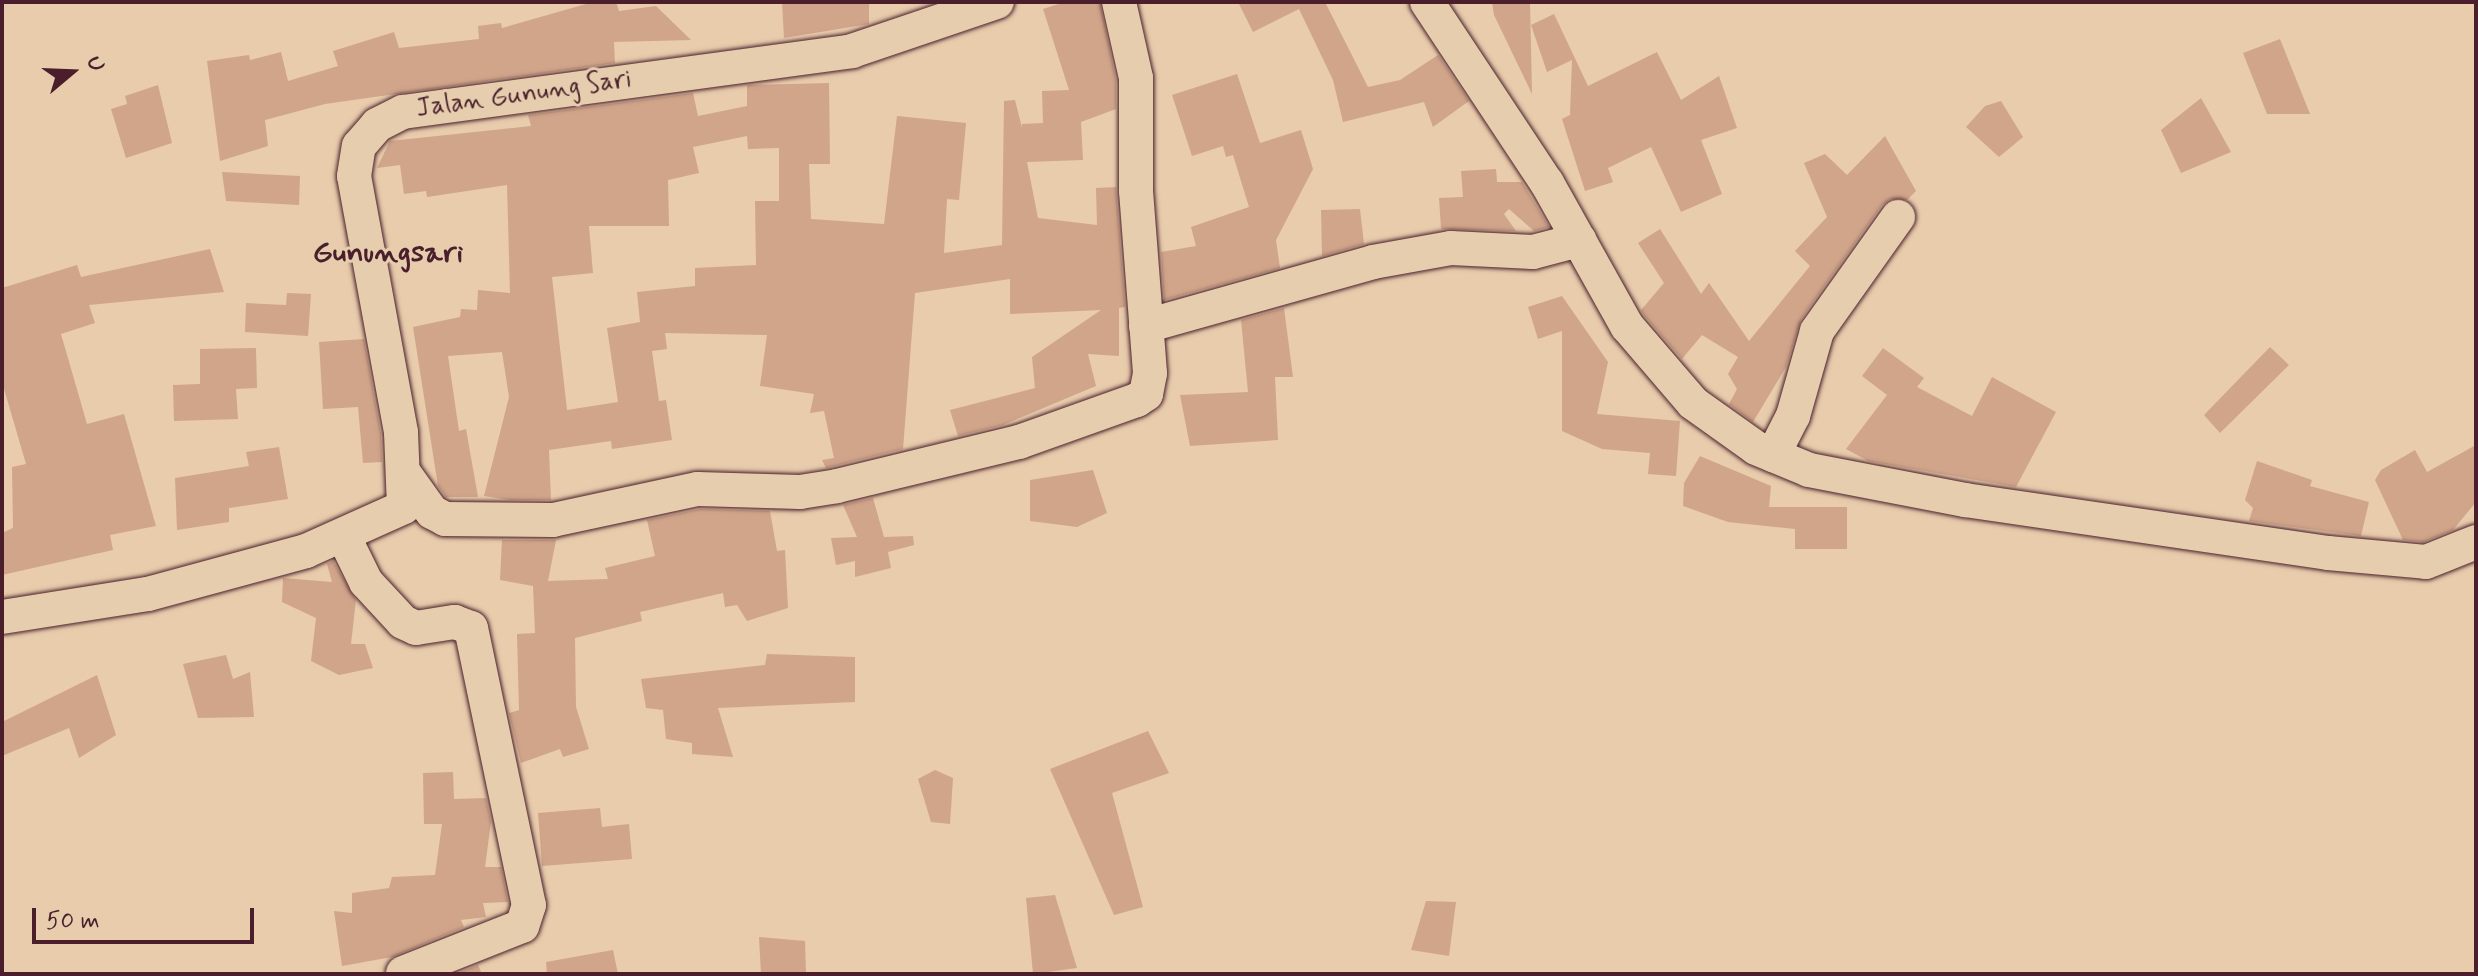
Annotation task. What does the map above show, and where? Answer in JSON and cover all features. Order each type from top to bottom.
[{"type":"street","name":"Jalan Gunung Sari","points":[[2,617],[148,594],[344,537],[404,507],[407,477],[354,176],[359,146],[377,125],[403,112],[852,51],[997,2]]},
{"type":"street","points":[[407,477],[432,512],[445,519],[482,522],[553,520],[698,489],[800,492],[837,486],[1019,442],[1137,400],[1149,383],[1136,191],[1136,78],[1119,2]]},
{"type":"street","points":[[1427,2],[1579,240],[1627,326],[1693,403],[1773,455],[1809,470],[1965,500],[2328,553],[2426,562],[2476,542]]},
{"type":"street","points":[[1773,455],[1793,416],[1817,331],[1898,217]]},
{"type":"street","points":[[1146,326],[1306,277],[1373,262],[1451,248],[1533,252],[1579,240]]},
{"type":"street","points":[[344,537],[366,582],[403,622],[416,628],[455,622],[471,628],[529,905],[522,926],[403,973]]},
{"type":"building","points":[[593,2],[616,2],[619,11],[656,6],[691,40],[614,42],[615,63],[325,104],[265,120],[268,146],[220,161],[207,61],[249,55],[250,60],[281,52],[288,81],[338,66],[333,51],[394,32],[399,48],[479,39],[478,26],[501,23],[502,28]]},
{"type":"building","points":[[782,2],[869,2],[869,24],[784,38]]},
{"type":"building","points":[[1065,2],[1100,2],[1116,80],[1116,109],[1081,122],[1083,160],[1027,162],[1038,218],[1097,225],[1096,188],[1116,187],[1125,307],[1119,308],[1119,356],[1088,354],[1096,386],[1003,425],[958,436],[950,410],[1035,388],[1032,357],[1101,310],[1010,314],[1010,279],[915,293],[903,449],[826,468],[822,460],[834,458],[824,411],[810,413],[814,394],[760,386],[767,335],[665,333],[667,349],[652,351],[659,401],[666,400],[672,440],[612,449],[611,441],[549,450],[551,500],[510,500],[484,496],[509,397],[502,352],[448,356],[459,431],[466,429],[478,497],[446,497],[438,486],[413,327],[460,317],[461,309],[477,310],[478,290],[510,293],[507,185],[427,197],[426,191],[404,194],[400,165],[377,168],[390,141],[531,126],[528,115],[693,93],[698,116],[747,106],[747,85],[829,83],[830,164],[809,164],[811,219],[884,224],[897,116],[966,123],[959,200],[947,199],[944,253],[1002,245],[1004,101],[1015,100],[1022,128],[1022,124],[1043,123],[1042,91],[1069,90],[1043,9]],"holes":[[[747,136],[748,149],[779,148],[779,201],[755,201],[756,265],[695,268],[695,286],[637,292],[640,322],[607,328],[618,402],[567,410],[552,277],[593,273],[589,226],[669,226],[668,180],[699,173],[693,147]]]},
{"type":"building","points":[[1238,2],[1325,2],[1368,87],[1400,80],[1438,55],[1469,101],[1433,127],[1424,102],[1343,122],[1333,80],[1299,9],[1253,32]]},
{"type":"building","points":[[1492,2],[1530,2],[1532,94],[1494,15]]},
{"type":"building","points":[[1554,14],[1588,86],[1657,52],[1681,100],[1719,76],[1737,128],[1701,140],[1722,194],[1681,212],[1651,147],[1608,168],[1613,182],[1585,191],[1562,119],[1570,115],[1572,60],[1547,72],[1531,25]]},
{"type":"building","points":[[2280,39],[2310,114],[2267,114],[2243,53]]},
{"type":"building","points":[[1237,74],[1260,143],[1301,130],[1313,169],[1276,240],[1280,268],[1164,300],[1161,252],[1196,246],[1191,227],[1249,207],[1233,155],[1226,157],[1223,146],[1192,156],[1172,95]]},
{"type":"building","points":[[158,85],[172,143],[126,158],[111,109],[127,104],[125,96]]},
{"type":"building","points":[[2201,98],[2231,152],[2181,173],[2161,130]]},
{"type":"building","points":[[2001,101],[2023,137],[1999,157],[1966,127],[1985,106]]},
{"type":"building","points":[[1885,136],[1916,191],[1907,200],[1890,199],[1882,205],[1801,319],[1786,367],[1753,422],[1729,404],[1737,389],[1728,374],[1738,357],[1702,335],[1682,359],[1643,314],[1641,310],[1664,283],[1638,243],[1660,229],[1701,294],[1709,283],[1749,341],[1810,266],[1795,251],[1827,217],[1804,163],[1825,154],[1847,175]]},
{"type":"building","points":[[1496,169],[1497,182],[1522,182],[1549,227],[1534,231],[1509,209],[1504,214],[1516,231],[1441,229],[1439,198],[1463,197],[1461,171]]},
{"type":"building","points":[[222,172],[300,176],[299,205],[226,201]]},
{"type":"building","points":[[1360,209],[1364,244],[1322,256],[1321,210]]},
{"type":"building","points":[[210,249],[224,292],[89,305],[95,323],[61,334],[87,424],[124,414],[156,526],[110,535],[113,550],[2,575],[2,533],[13,528],[12,467],[26,464],[2,382],[2,288],[77,265],[81,277]]},
{"type":"building","points":[[287,293],[311,294],[308,336],[245,332],[246,303],[286,305]]},
{"type":"building","points":[[1562,296],[1608,362],[1597,414],[1680,421],[1676,476],[1648,474],[1650,453],[1602,449],[1562,431],[1562,331],[1538,339],[1528,307]]},
{"type":"building","points":[[1284,308],[1293,377],[1275,377],[1278,440],[1190,446],[1180,395],[1248,392],[1241,320]]},
{"type":"building","points":[[364,339],[381,434],[382,462],[363,463],[358,407],[323,409],[319,342]]},
{"type":"building","points":[[2270,347],[2289,365],[2220,433],[2204,415]]},
{"type":"building","points":[[256,348],[257,388],[236,389],[238,419],[174,421],[173,385],[200,384],[200,349]]},
{"type":"building","points":[[1883,348],[1924,378],[1917,387],[1972,416],[1992,377],[2056,412],[2016,487],[1868,461],[1846,449],[1887,395],[1862,376]]},
{"type":"building","points":[[2476,445],[2476,502],[2453,530],[2423,542],[2403,540],[2375,480],[2381,470],[2415,450],[2427,472]]},
{"type":"building","points":[[279,447],[288,499],[229,508],[229,522],[177,530],[175,478],[249,466],[246,452]]},
{"type":"building","points":[[1700,456],[1771,486],[1769,507],[1847,507],[1847,549],[1795,549],[1795,529],[1728,522],[1683,506],[1684,483]]},
{"type":"building","points":[[2257,461],[2312,480],[2310,486],[2369,502],[2361,536],[2249,521],[2253,508],[2245,500]]},
{"type":"building","points":[[1093,470],[1107,513],[1077,527],[1030,521],[1030,480]]},
{"type":"building","points":[[873,498],[884,537],[913,536],[914,545],[888,552],[891,568],[855,577],[855,561],[836,565],[831,538],[857,537],[843,505]]},
{"type":"building","points":[[700,509],[770,511],[777,551],[785,550],[788,608],[747,621],[737,605],[725,607],[723,593],[640,612],[642,621],[575,638],[576,707],[589,749],[563,757],[560,749],[521,763],[509,713],[519,710],[517,634],[535,633],[533,586],[500,580],[502,540],[556,540],[548,581],[608,579],[605,568],[655,556],[647,520]]},
{"type":"building","points":[[333,561],[356,600],[351,644],[365,644],[373,668],[339,675],[311,661],[316,618],[282,602],[283,578],[332,582],[327,564]]},
{"type":"building","points":[[767,654],[855,657],[855,702],[718,708],[733,757],[692,754],[692,743],[666,739],[663,710],[646,708],[641,679],[765,665]]},
{"type":"building","points":[[226,655],[233,679],[250,672],[254,717],[198,718],[183,664]]},
{"type":"building","points":[[97,675],[116,735],[79,758],[69,728],[2,756],[2,722]]},
{"type":"building","points":[[1148,731],[1169,773],[1112,793],[1143,907],[1114,915],[1050,769]]},
{"type":"building","points":[[935,770],[953,778],[950,824],[931,822],[918,779]]},
{"type":"building","points":[[453,772],[454,799],[486,798],[491,822],[485,867],[501,867],[508,902],[483,903],[486,917],[461,920],[464,927],[392,957],[342,966],[334,911],[352,913],[352,893],[389,888],[392,877],[435,875],[442,824],[424,824],[423,773]]},
{"type":"building","points":[[600,808],[602,827],[629,824],[632,859],[542,866],[538,813]]},
{"type":"building","points":[[1055,895],[1077,968],[1033,974],[1026,898]]},
{"type":"building","points":[[1426,901],[1456,902],[1449,956],[1411,950]]},
{"type":"building","points":[[759,937],[805,941],[806,974],[761,974]]},
{"type":"building","points":[[613,950],[618,974],[547,974],[546,962]]},
{"type":"building","points":[[478,965],[482,974],[455,974]]},
{"type":"district","name":"Gunungsari","points":[[388,253]]}]
